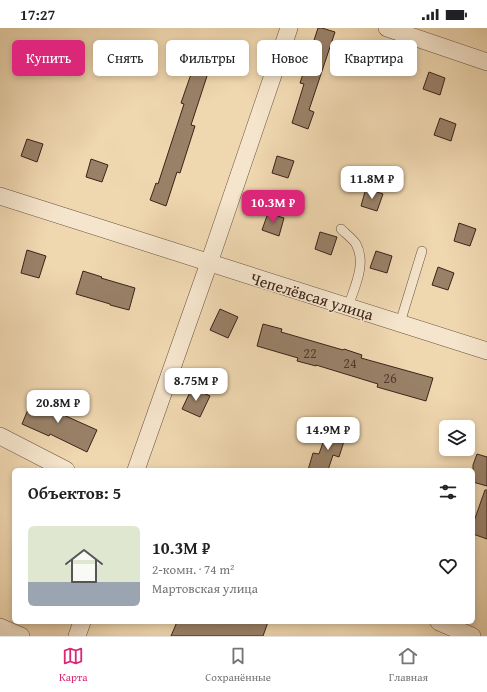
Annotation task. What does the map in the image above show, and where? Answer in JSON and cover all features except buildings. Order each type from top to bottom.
[{"type":"street","points":[[137,468],[209,263],[289,28]]},
{"type":"street","points":[[387,28],[487,62]]},
{"type":"street","name":"Чепелёвсая улица","points":[[0,196],[487,351]]},
{"type":"street","points":[[0,436],[62,468]]},
{"type":"street","points":[[77,636],[81,624]]},
{"type":"street","points":[[444,624],[472,636]]},
{"type":"street","points":[[0,627],[21,636]]},
{"type":"lane","points":[[341,229],[356,243],[360,255],[361,265],[348,307]]},
{"type":"lane","points":[[400,324],[422,252]]}]
